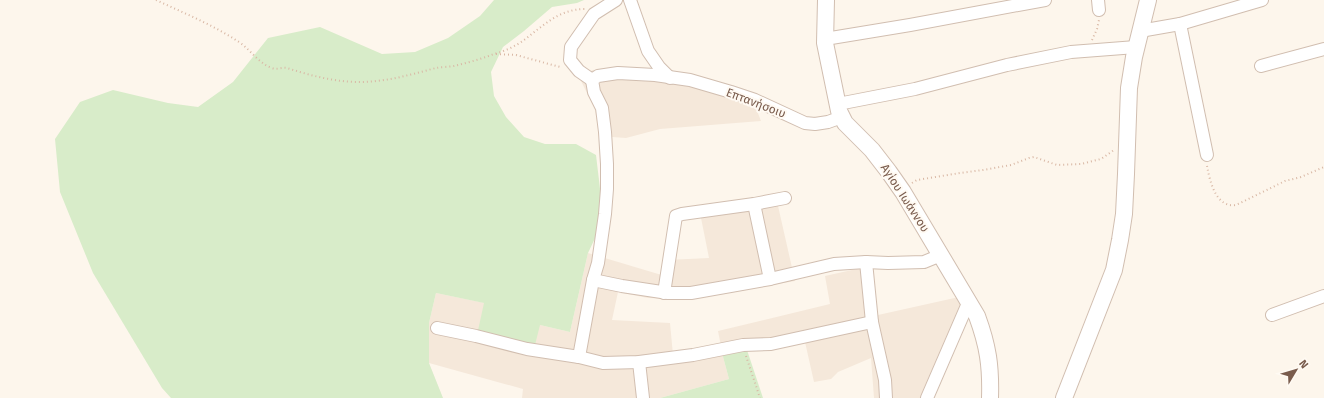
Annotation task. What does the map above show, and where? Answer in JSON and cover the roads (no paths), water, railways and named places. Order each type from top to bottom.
[{"type":"street","points":[[579,357],[593,280],[598,264],[605,214],[607,164],[602,108],[594,92],[592,80],[579,71],[570,60],[571,47],[594,14],[616,0]]},
{"type":"street","points":[[630,0],[648,51],[670,78]]},
{"type":"street","name":"Αγίου Ιωάννου","points":[[826,0],[825,39],[840,111],[845,122],[872,150],[903,192],[977,316],[984,337],[990,374],[990,398]]},
{"type":"street","points":[[825,39],[1045,0]]},
{"type":"street","points":[[1064,398],[1114,270],[1124,214],[1129,88],[1136,47],[1148,0]]},
{"type":"street","points":[[1140,31],[1180,24],[1262,0]]},
{"type":"street","points":[[1180,24],[1207,155]]},
{"type":"street","name":"Επτανήσοιυ","points":[[592,80],[598,76],[618,73],[655,75],[690,80],[754,100],[805,123],[815,124],[828,122],[840,111],[915,88],[1007,64],[1071,52],[1136,47]]},
{"type":"street","points":[[1262,66],[1324,50]]},
{"type":"street","points":[[664,293],[676,216],[703,210],[754,204],[785,198]]},
{"type":"street","points":[[754,204],[770,279]]},
{"type":"street","points":[[593,280],[664,293],[691,293],[770,279],[834,264],[866,262],[924,262],[941,254]]},
{"type":"street","points":[[866,262],[872,322],[885,380],[886,398]]},
{"type":"street","points":[[1272,315],[1324,296]]},
{"type":"street","points":[[927,398],[969,301]]},
{"type":"street","points":[[437,328],[527,349],[579,357],[603,363],[639,362],[693,355],[742,345],[770,344],[872,322]]},
{"type":"street","points":[[639,362],[644,392],[643,398]]}]
